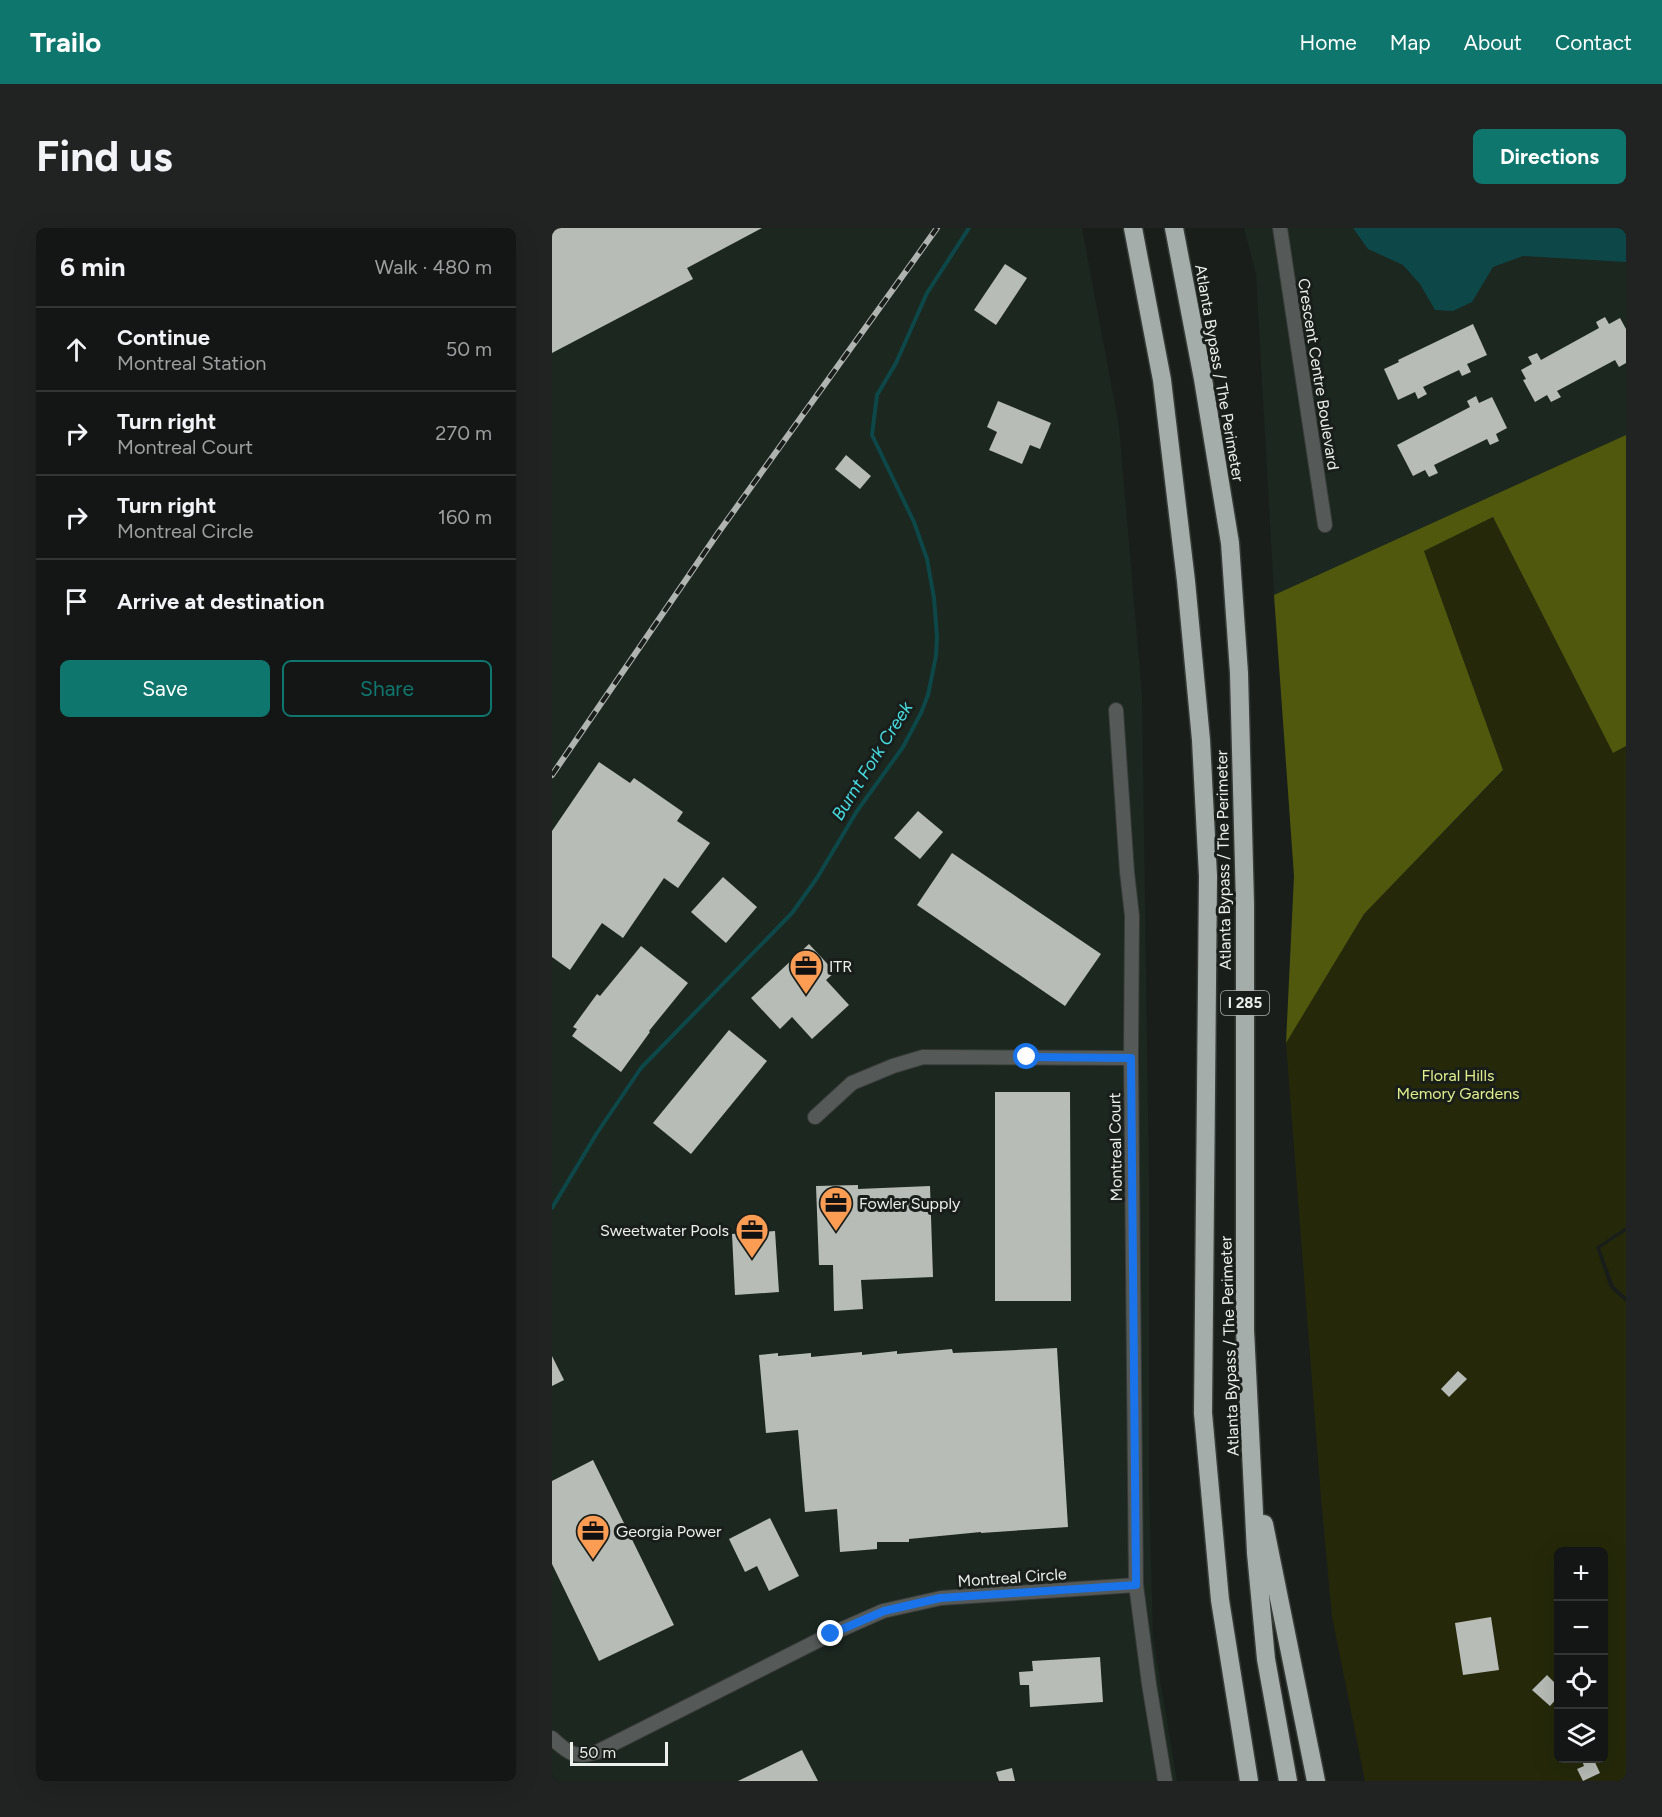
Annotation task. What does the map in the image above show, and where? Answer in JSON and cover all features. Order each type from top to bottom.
[{"type":"highway","name":"Atlanta Bypass / The Perimeter","points":[[1133,228],[1162,380],[1186,581],[1201,740],[1208,876],[1203,1413],[1220,1600],[1249,1781]]},
{"type":"highway","name":"Atlanta Bypass / The Perimeter","points":[[1174,228],[1203,380],[1230,543],[1239,673],[1245,904],[1245,1330],[1256,1553],[1266,1659],[1288,1781]]},
{"type":"highway","points":[[1253,1471],[1316,1781]]},
{"type":"street","name":"Crescent Centre Boulevard","points":[[1280,228],[1326,525]]},
{"type":"street","name":"Montreal Court","points":[[1116,710],[1132,916],[1131,1058],[1136,1585]]},
{"type":"street","points":[[815,1117],[852,1083],[893,1066],[923,1057],[1131,1058]]},
{"type":"street","points":[[1136,1585],[1165,1781]]},
{"type":"street","name":"Montreal Circle","points":[[552,1738],[567,1752],[583,1756],[597,1752],[831,1634],[884,1611],[940,1598],[1136,1585]]},
{"type":"shaded area","points":[[552,228],[1082,228],[1119,426],[1142,695],[1149,1178],[1149,1483],[1153,1637],[1177,1781],[552,1781]]},
{"type":"shaded area","points":[[1244,228],[1626,228],[1626,435],[1274,595],[1256,274]]},
{"type":"green space","points":[[1626,435],[1626,746],[1613,753],[1493,517],[1424,551],[1503,770],[1364,914],[1286,1043],[1294,876],[1274,595]]},
{"type":"green space","name":"Floral Hills Memory Gardens","points":[[1493,517],[1613,753],[1626,746],[1626,1227],[1596,1247],[1610,1288],[1626,1302],[1626,1781],[1365,1781],[1332,1616],[1286,1043],[1364,914],[1503,771],[1424,551]]},
{"type":"green space","points":[[1626,1231],[1626,1297],[1614,1286],[1600,1248]]},
{"type":"water","points":[[1353,228],[1626,228],[1626,262],[1523,256],[1493,267],[1472,302],[1453,311],[1435,310],[1420,284],[1403,265],[1368,249]]},
{"type":"building","points":[[552,228],[762,228],[687,268],[693,279],[552,353]]},
{"type":"building","points":[[1005,264],[1027,278],[996,325],[974,310]]},
{"type":"building","points":[[1605,317],[1609,324],[1620,318],[1626,329],[1626,363],[1619,367],[1615,360],[1557,391],[1561,397],[1551,402],[1547,395],[1535,402],[1523,380],[1526,379],[1521,370],[1532,364],[1528,357],[1537,353],[1541,360],[1599,328],[1596,322]]},
{"type":"building","points":[[1473,324],[1487,355],[1467,364],[1471,372],[1462,376],[1459,370],[1423,387],[1427,394],[1418,399],[1415,392],[1398,400],[1384,369]]},
{"type":"building","points":[[1476,396],[1479,403],[1492,397],[1507,428],[1496,434],[1499,441],[1490,445],[1487,439],[1434,465],[1438,473],[1429,477],[1425,470],[1413,476],[1397,445],[1470,407],[1467,401]]},
{"type":"building","points":[[998,401],[1051,423],[1040,449],[1030,445],[1022,464],[989,450],[997,432],[987,427]]},
{"type":"building","points":[[846,455],[871,476],[860,489],[835,469]]},
{"type":"building","points":[[599,762],[630,783],[634,778],[683,812],[677,821],[710,843],[678,888],[664,878],[623,938],[602,923],[570,970],[552,957],[552,831]]},
{"type":"building","points":[[918,811],[943,832],[920,859],[894,838]]},
{"type":"building","points":[[952,853],[1101,954],[1065,1006],[917,905]]},
{"type":"building","points":[[723,877],[757,907],[726,943],[691,912]]},
{"type":"building","points":[[809,944],[835,972],[826,980],[849,1005],[812,1039],[792,1017],[780,1029],[751,998]]},
{"type":"building","points":[[641,946],[688,983],[649,1031],[621,1072],[572,1036],[577,1029],[573,1027],[597,994],[600,996]]},
{"type":"building","points":[[729,1030],[767,1061],[691,1154],[653,1123]]},
{"type":"building","points":[[995,1092],[1070,1092],[1071,1301],[995,1301]]},
{"type":"building","points":[[858,1185],[858,1189],[930,1186],[933,1277],[861,1280],[863,1309],[834,1311],[833,1265],[819,1265],[816,1186]]},
{"type":"building","points":[[775,1231],[779,1292],[735,1295],[732,1234]]},
{"type":"building","points":[[1057,1348],[1068,1527],[981,1532],[909,1539],[909,1542],[877,1542],[877,1549],[840,1552],[837,1509],[805,1512],[798,1430],[766,1433],[759,1355],[811,1353],[811,1357],[862,1352],[862,1355],[952,1349],[953,1353]]},
{"type":"building","points":[[552,1356],[564,1380],[552,1386]]},
{"type":"building","points":[[1458,1371],[1467,1379],[1449,1397],[1441,1389]]},
{"type":"building","points":[[593,1460],[674,1625],[599,1661],[552,1564],[552,1481]]},
{"type":"building","points":[[770,1518],[799,1576],[769,1591],[757,1566],[745,1572],[729,1539]]},
{"type":"building","points":[[1491,1617],[1499,1670],[1463,1675],[1455,1623]]},
{"type":"building","points":[[1100,1657],[1103,1702],[1030,1707],[1029,1685],[1020,1685],[1019,1672],[1033,1671],[1032,1661]]},
{"type":"building","points":[[1547,1675],[1554,1682],[1554,1702],[1550,1706],[1532,1690]]},
{"type":"building","points":[[802,1750],[818,1781],[738,1781]]},
{"type":"building","points":[[1583,1763],[1595,1763],[1600,1773],[1583,1781],[1577,1769],[1584,1766]]},
{"type":"building","points":[[1012,1768],[1015,1781],[999,1781],[996,1772]]},
{"type":"waterway","name":"Burnt Fork Creek","points":[[552,1208],[597,1133],[641,1068],[792,913],[817,878],[857,811],[903,747],[921,713],[928,695],[936,656],[934,598],[927,559],[914,522],[872,435],[877,395],[896,363],[927,293],[969,228]]},
{"type":"railway","points":[[552,775],[718,533],[937,228]]},
{"type":"place","name":"ITR","points":[[806,995]]},
{"type":"place","name":"Fowler Supply","points":[[836,1232]]},
{"type":"place","name":"Sweetwater Pools","points":[[752,1259]]},
{"type":"place","name":"Georgia Power","points":[[593,1560]]},
{"type":"route","points":[[831,1634],[884,1611],[940,1598],[1136,1585],[1131,1058],[1027,1057]]}]
